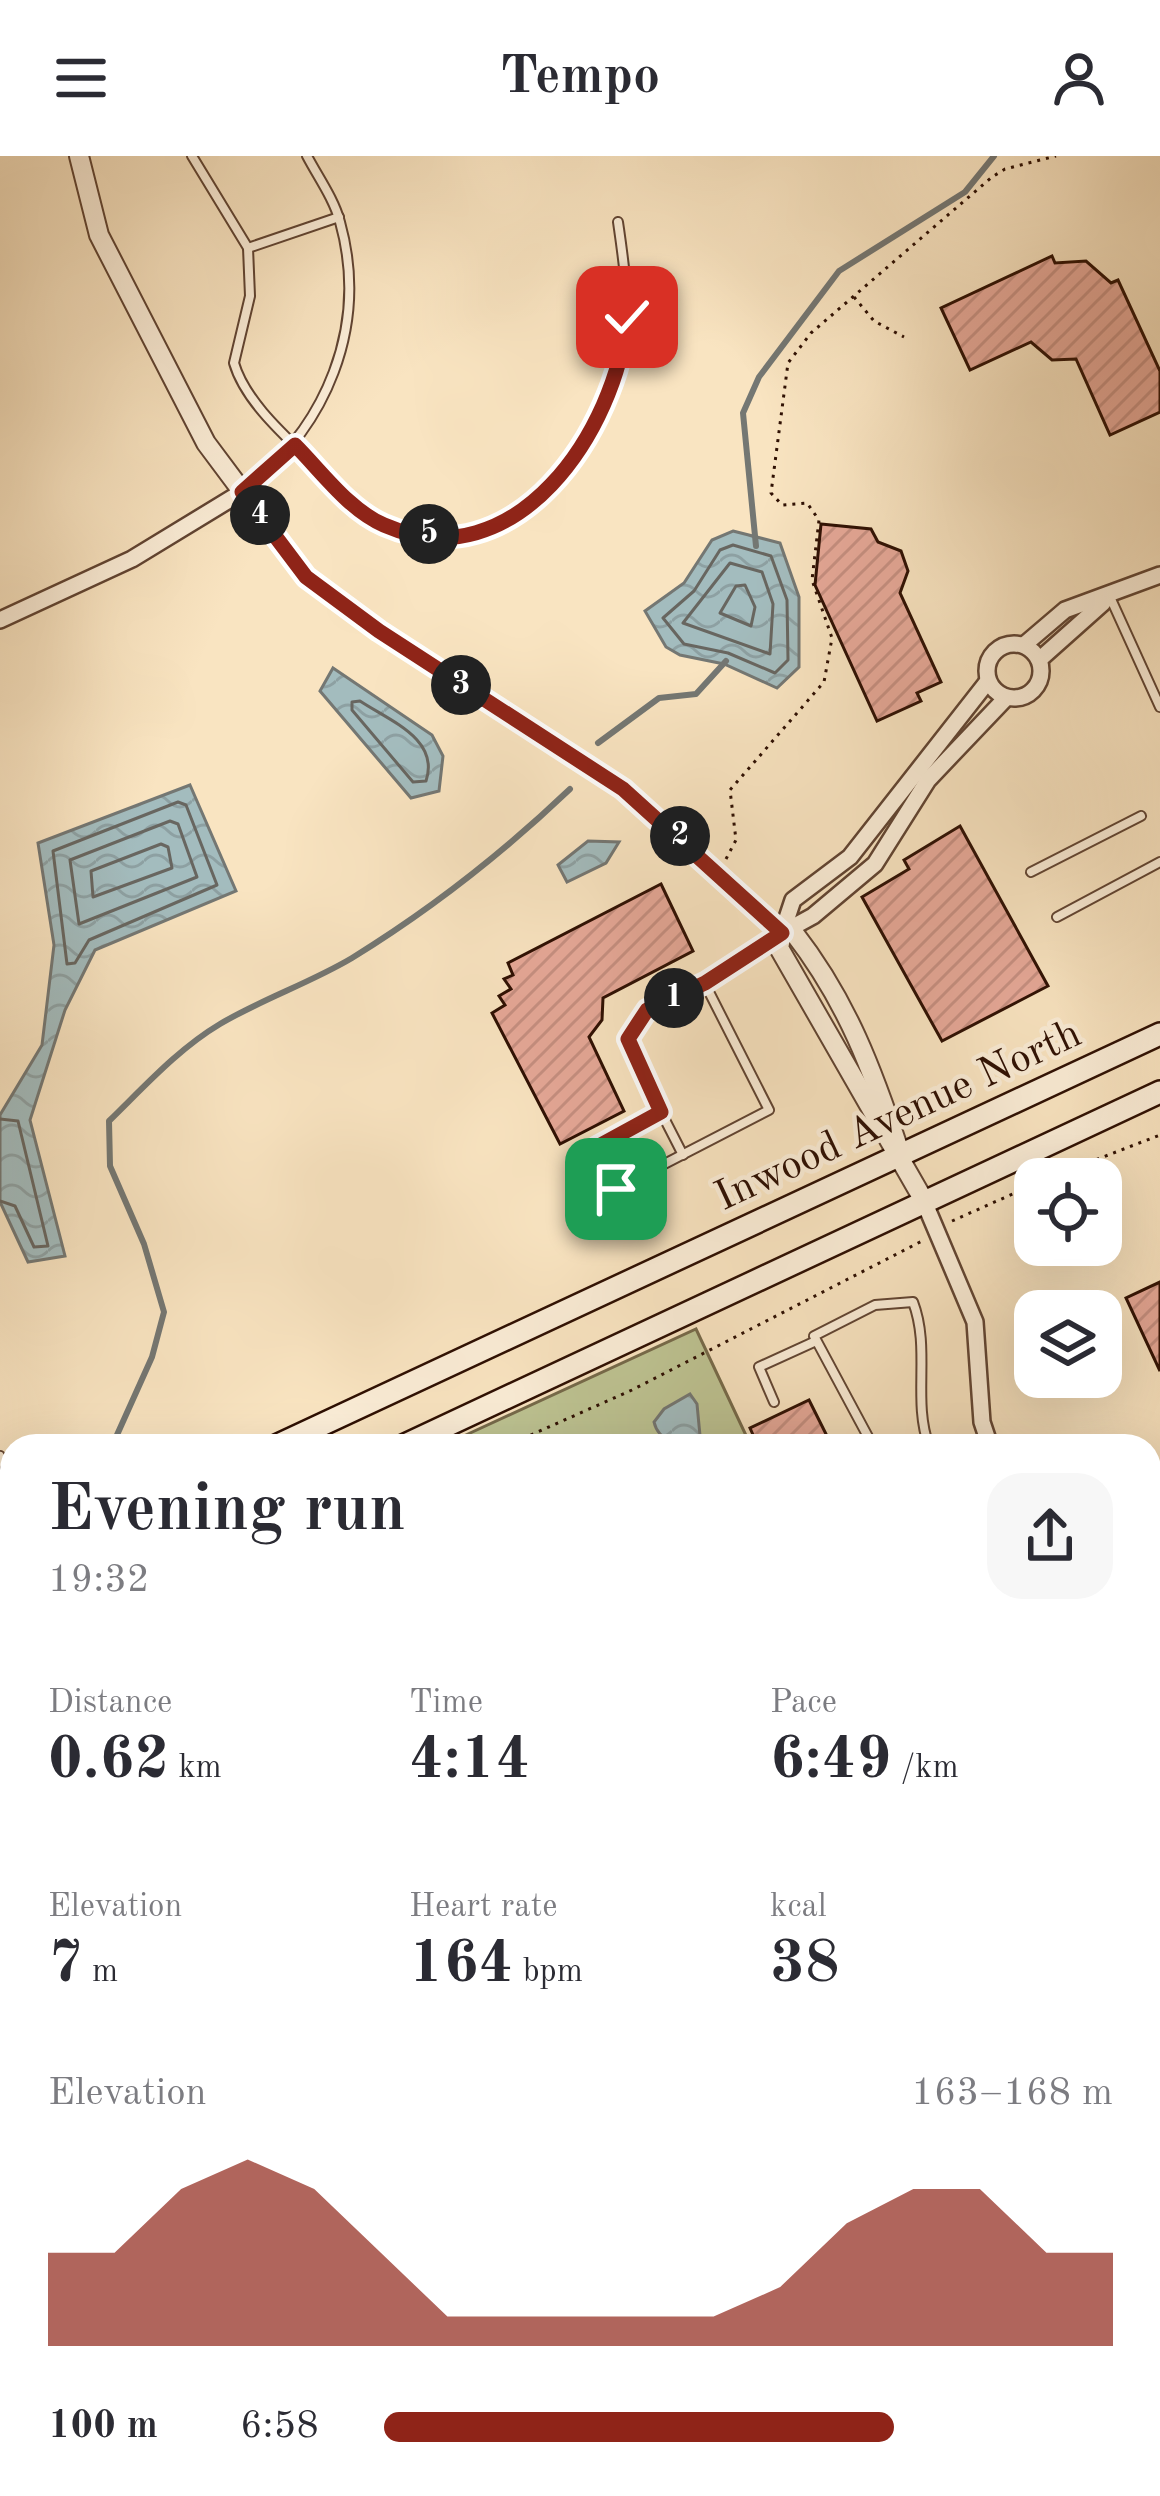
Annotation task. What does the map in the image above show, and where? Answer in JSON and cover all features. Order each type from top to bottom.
[{"type":"main road","name":"Inwood Avenue North","points":[[302,1434],[1160,1034]]},
{"type":"main road","points":[[428,1434],[1160,1092]]},
{"type":"street","points":[[79,156],[99,235],[206,443],[306,577],[379,631],[657,815],[782,933],[794,933],[830,979],[866,1048],[900,1154]]},
{"type":"street","points":[[0,620],[132,560],[242,492]]},
{"type":"street","points":[[1024,645],[1065,610],[1160,575]]},
{"type":"street","points":[[988,681],[1006,698],[1024,698],[1038,686],[1039,660],[1110,597]]},
{"type":"street","points":[[986,1434],[975,1322],[923,1199],[779,948],[793,900],[850,857],[988,681],[987,665],[995,651],[1009,644],[1024,645],[1039,660]]},
{"type":"street","points":[[782,933],[813,916],[875,864],[928,780],[1006,698]]},
{"type":"lane","points":[[192,156],[248,248],[250,296],[234,363],[245,388],[367,515],[403,532],[459,534],[523,510],[563,475],[598,420],[620,372],[627,317],[619,222]]},
{"type":"lane","points":[[242,492],[295,445],[329,387],[350,328],[351,270],[339,217],[307,156]]},
{"type":"lane","points":[[248,248],[339,217]]},
{"type":"lane","points":[[1110,597],[1160,707]]},
{"type":"lane","points":[[1031,872],[1141,816]]},
{"type":"lane","points":[[1057,917],[1160,862]]},
{"type":"lane","points":[[683,1155],[628,1039],[647,1010],[705,983],[782,933]]},
{"type":"lane","points":[[661,1112],[597,1147],[594,1156],[608,1185],[616,1189],[769,1110],[705,983]]},
{"type":"lane","points":[[867,1434],[814,1336],[875,1305],[914,1302],[925,1332],[924,1434]]},
{"type":"lane","points":[[774,1402],[759,1367],[817,1341]]},
{"type":"path","points":[[717,871],[736,840],[730,790],[824,682],[832,638],[812,580],[819,520],[807,503],[782,505],[772,493],[788,363],[853,296],[992,177],[1056,156]]},
{"type":"path","points":[[853,296],[874,321],[904,337]]},
{"type":"path","points":[[1100,1158],[1160,1135]]},
{"type":"path","points":[[958,1216],[1014,1193]]},
{"type":"path","points":[[533,1434],[632,1390],[917,1245]]},
{"type":"green space","points":[[696,1329],[745,1434],[468,1434]]},
{"type":"water","points":[[733,531],[780,543],[799,597],[799,667],[777,688],[724,664],[680,655],[666,647],[645,611],[684,583],[712,540]]},
{"type":"water","points":[[333,668],[432,735],[443,756],[439,791],[411,798],[320,691]]},
{"type":"water","points":[[190,785],[236,891],[95,950],[65,1010],[30,1120],[65,1256],[28,1262],[0,1202],[0,1115],[42,1045],[54,945],[38,843]]},
{"type":"water","points":[[588,841],[619,842],[606,863],[567,882],[558,865]]},
{"type":"water","points":[[690,1394],[697,1404],[700,1434],[660,1434],[654,1422],[664,1409]]},
{"type":"building","points":[[1052,256],[1055,263],[1086,261],[1111,283],[1118,280],[1160,371],[1160,412],[1110,435],[1076,359],[1052,360],[1031,342],[970,370],[941,308]]},
{"type":"building","points":[[821,524],[871,529],[878,542],[901,551],[908,571],[900,593],[941,682],[917,693],[921,701],[877,721],[815,585]]},
{"type":"building","points":[[960,826],[1048,986],[942,1041],[862,897],[909,869],[904,860]]},
{"type":"building","points":[[661,884],[693,951],[603,998],[602,1020],[589,1037],[624,1111],[560,1144],[492,1013],[505,1005],[499,996],[511,989],[504,979],[513,975],[508,963]]},
{"type":"building","points":[[1160,1282],[1160,1371],[1126,1298]]},
{"type":"building","points":[[809,1400],[826,1434],[753,1434],[750,1428]]},
{"type":"waterway","points":[[756,546],[743,413],[759,377],[839,271],[965,192],[994,156]]},
{"type":"waterway","points":[[598,743],[659,698],[696,694],[726,661]]},
{"type":"waterway","points":[[117,1434],[152,1357],[164,1312],[144,1244],[110,1166],[109,1121],[205,1034],[381,940],[466,879],[570,789]]},
{"type":"route","points":[[616,1189],[608,1185],[594,1156],[597,1147],[661,1112],[628,1039],[647,1010],[705,983],[782,933],[623,789],[379,631],[306,577],[242,492],[295,445],[355,506],[382,525],[403,532],[459,534],[498,523],[544,495],[563,475],[598,420],[620,372],[627,317]]}]
